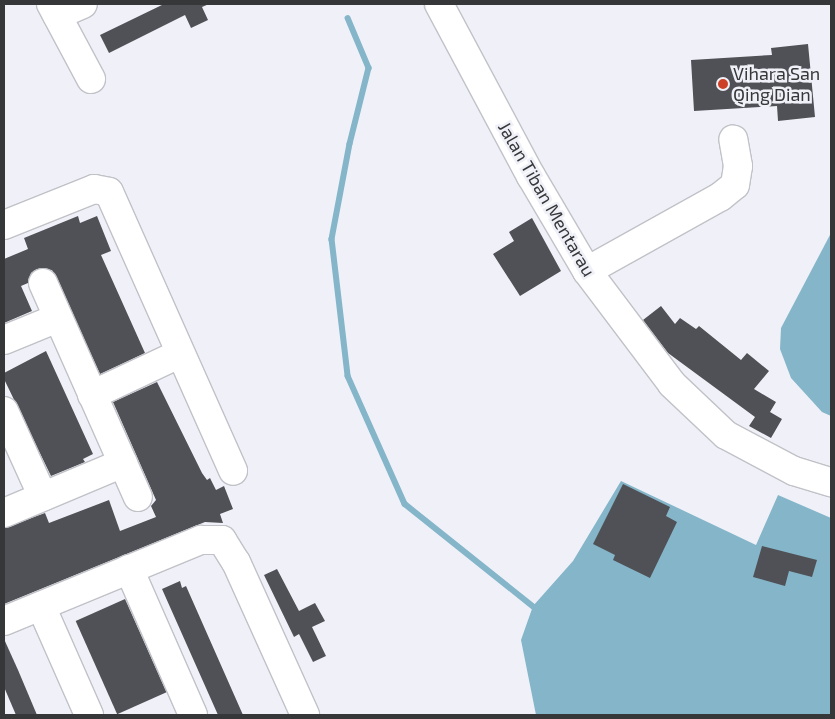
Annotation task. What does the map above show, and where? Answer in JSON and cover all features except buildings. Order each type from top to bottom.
[{"type":"street","points":[[83,4],[54,10],[91,79]]},
{"type":"street","name":"Jalan Tiban Mentarau","points":[[439,4],[531,176],[587,271],[672,384],[726,435],[794,471],[831,482]]},
{"type":"street","points":[[587,271],[720,197],[735,185],[738,166],[734,139]]},
{"type":"street","points":[[4,226],[94,189],[106,190],[233,471]]},
{"type":"street","points":[[43,283],[138,497]]},
{"type":"street","points":[[4,340],[58,318]]},
{"type":"street","points":[[90,391],[178,350]]},
{"type":"street","points":[[4,411],[43,497]]},
{"type":"street","points":[[4,513],[123,463]]},
{"type":"street","points":[[4,621],[201,540],[222,540],[236,562],[305,715]]},
{"type":"street","points":[[128,569],[193,715]]},
{"type":"street","points":[[41,606],[89,715]]},
{"type":"water","points":[[831,233],[831,416],[822,412],[791,378],[780,349],[781,328]]},
{"type":"water","points":[[621,481],[756,545],[778,495],[831,518],[831,715],[536,715],[521,640],[533,606],[573,561]]},
{"type":"waterway","points":[[348,18],[369,68],[350,144],[332,239],[348,376],[405,504],[533,606]]},
{"type":"place","name":"Vihara San Qing Dian","points":[[723,84]]}]
